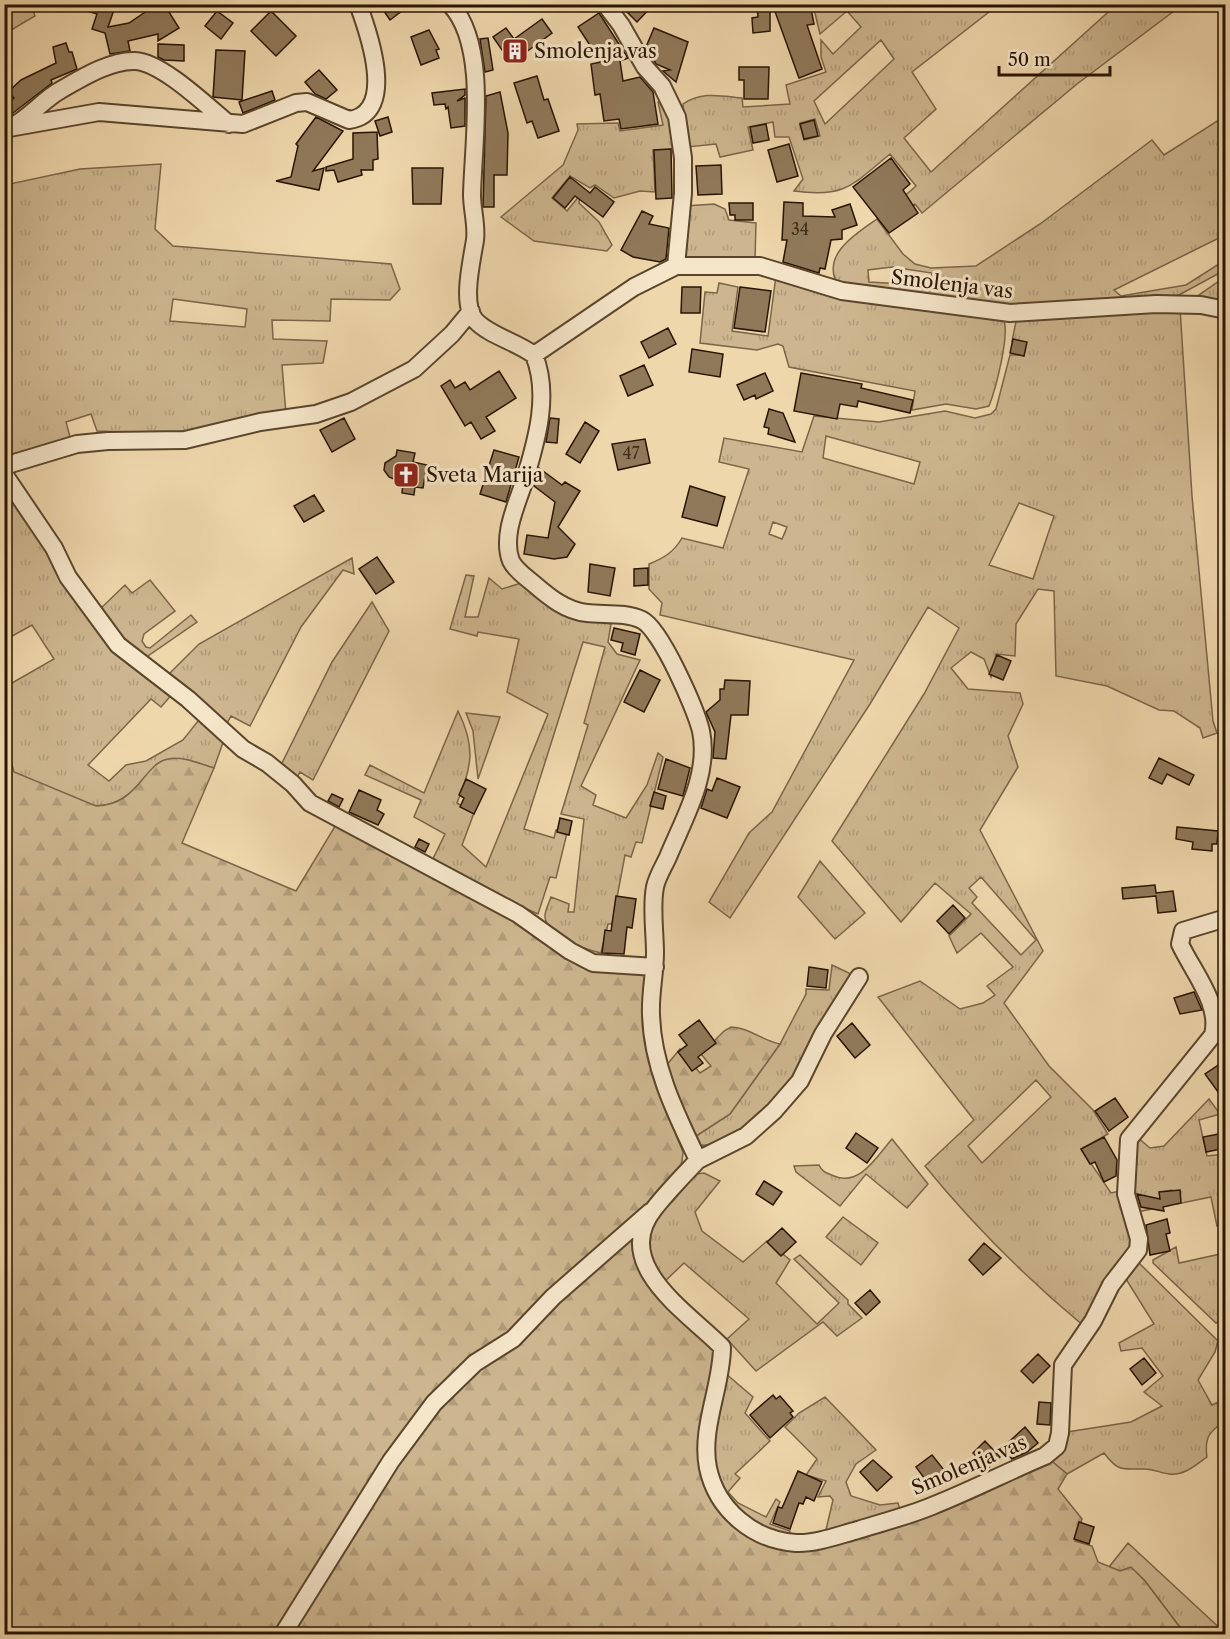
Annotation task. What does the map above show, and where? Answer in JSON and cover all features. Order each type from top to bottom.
[{"type":"street","points":[[7,129],[99,112],[243,124],[296,103],[307,102],[349,120],[363,115],[373,94],[376,59],[358,4]]},
{"type":"street","points":[[450,4],[466,27],[478,112],[473,160],[472,210],[476,238],[469,282],[471,311],[474,320],[485,328],[511,340],[534,355],[543,383],[534,444],[511,523],[509,547],[511,561],[532,582],[568,607],[584,613],[633,617],[644,621],[654,630],[668,654],[701,732],[702,759],[697,787],[655,887],[655,967],[650,1012],[653,1039],[667,1090],[698,1160],[746,1136],[781,1104],[800,1081],[823,1034],[859,977]]},
{"type":"street","points":[[604,4],[621,25],[645,67],[662,86],[676,117],[683,158],[684,193],[676,266]]},
{"type":"street","points":[[7,129],[59,91],[108,67],[133,61],[147,63],[163,73],[230,124]]},
{"type":"street","name":"Smolenja vas","points":[[534,355],[634,287],[676,266],[760,266],[842,291],[1010,313],[1156,304],[1201,305],[1226,310]]},
{"type":"street","points":[[4,466],[77,444],[108,441],[185,440],[233,427],[316,414],[385,386],[414,369],[452,334],[471,311]]},
{"type":"street","points":[[4,474],[54,548],[68,577],[118,645],[188,699],[243,749],[267,763],[293,784],[310,803],[518,914],[570,951],[593,963],[655,967]]},
{"type":"street","name":"Smolenja vas","points":[[698,1160],[653,1210],[644,1230],[642,1249],[650,1276],[655,1284],[722,1347],[722,1366],[712,1405],[707,1451],[708,1468],[727,1511],[737,1520],[751,1529],[795,1543],[834,1537],[932,1506],[1045,1456],[1057,1446],[1060,1433],[1063,1365],[1093,1321],[1111,1285],[1138,1250],[1139,1239],[1126,1194],[1129,1139],[1213,1035],[1216,1022],[1209,1000],[1180,944],[1183,931],[1226,918]]},
{"type":"street","points":[[283,1635],[391,1461],[434,1403],[475,1362],[513,1339],[609,1245],[653,1210]]},
{"type":"green space","points":[[4,5],[31,5],[35,16],[8,32],[5,26]]},
{"type":"green space","points":[[813,5],[998,5],[912,72],[936,109],[904,138],[931,172],[1116,5],[1182,5],[1077,84],[922,213],[915,204],[905,210],[899,201],[916,186],[890,154],[847,187],[826,193],[811,193],[794,191],[803,179],[789,137],[775,137],[773,122],[748,127],[753,150],[720,157],[716,144],[687,147],[683,104],[697,97],[712,95],[742,98],[743,107],[790,104],[786,85],[826,72],[821,57],[821,40],[833,54],[861,27],[847,11],[820,34]],"holes":[[[881,40],[894,59],[825,124],[814,101]],[[815,119],[820,136],[804,140],[800,123]]]},
{"type":"green space","points":[[662,99],[669,110],[676,149],[653,150],[655,192],[640,191],[614,198],[595,185],[590,188],[570,176],[552,198],[567,211],[580,195],[579,203],[599,222],[612,245],[607,251],[534,241],[501,217],[563,165],[578,130],[577,124],[618,123],[620,131],[663,125],[658,102]]},
{"type":"green space","points":[[1225,116],[1225,235],[1114,290],[1121,296],[1186,285],[1225,260],[1225,270],[1179,295],[1155,299],[1001,308],[839,287],[834,276],[833,265],[842,247],[877,219],[903,254],[915,264],[931,268],[976,266],[1040,224],[1152,140],[1164,155]],"holes":[[[892,267],[932,273],[931,277],[903,284],[869,282],[868,270]]]},
{"type":"green space","points":[[161,164],[155,229],[173,246],[391,264],[400,289],[390,300],[331,299],[330,321],[272,320],[273,339],[327,341],[323,363],[282,365],[286,414],[170,434],[97,431],[91,414],[66,422],[70,437],[5,459],[5,185],[80,169]],"holes":[[[173,299],[247,309],[245,327],[170,321]]]},
{"type":"green space","points":[[714,204],[725,209],[729,220],[756,223],[755,260],[684,259],[685,206]]},
{"type":"green space","points":[[776,276],[1003,319],[1004,348],[989,406],[976,409],[946,404],[912,410],[915,391],[789,367],[783,346],[778,344],[757,350],[700,343],[705,292],[717,293],[719,283],[738,287],[732,331],[768,336]]},
{"type":"green space","points":[[1225,277],[1225,304],[1199,299],[1199,295]]},
{"type":"green space","points":[[1180,308],[1192,496],[1213,721],[1217,733],[1203,738],[1200,728],[1174,711],[1159,710],[1107,686],[1056,676],[1054,591],[1038,589],[1016,624],[1015,656],[996,654],[991,677],[984,659],[971,652],[951,668],[968,689],[1020,693],[1023,704],[1008,736],[1018,767],[980,830],[1043,951],[1004,1003],[1049,1066],[1093,1110],[1108,1134],[1081,1149],[1111,1193],[1120,1191],[1135,1244],[1085,1327],[1001,1250],[925,1166],[974,1120],[878,997],[920,981],[960,1009],[983,1003],[995,995],[987,986],[1013,967],[981,933],[957,953],[949,936],[971,914],[935,883],[901,922],[832,841],[924,694],[959,628],[928,607],[870,704],[730,918],[709,902],[749,833],[772,812],[854,660],[660,615],[662,603],[649,589],[649,564],[668,554],[682,538],[723,548],[749,469],[719,462],[724,438],[802,452],[814,416],[879,422],[945,411],[975,418],[991,414],[996,409],[1010,355],[1022,355],[1023,342],[1012,341],[1017,317]],"holes":[[[826,436],[920,462],[914,484],[823,458]],[[1019,503],[1054,516],[1033,579],[989,565]],[[773,522],[787,527],[782,539],[769,534]],[[981,877],[1036,940],[1021,955],[972,903],[977,897],[969,888]],[[1036,1080],[1051,1097],[982,1163],[968,1146]]]},
{"type":"green space","points":[[5,484],[67,581],[174,692],[161,707],[151,699],[88,765],[109,781],[126,765],[146,761],[183,740],[202,716],[225,737],[214,768],[188,760],[157,764],[131,792],[106,805],[96,806],[5,789],[5,687],[54,659],[32,625],[5,640],[7,629]]},
{"type":"green space","points":[[352,558],[354,574],[343,570],[301,627],[250,726],[231,716],[224,729],[168,675],[199,644]]},
{"type":"green space","points":[[466,575],[474,576],[465,617],[478,617],[489,578],[502,589],[521,583],[542,601],[562,612],[611,624],[608,642],[617,654],[640,660],[581,786],[596,795],[593,805],[626,818],[647,785],[658,753],[663,757],[642,843],[636,842],[631,857],[625,855],[612,924],[608,924],[601,953],[567,941],[552,929],[545,916],[551,897],[569,904],[568,912],[574,912],[584,819],[561,814],[588,725],[584,723],[605,647],[583,642],[524,829],[554,838],[556,830],[567,833],[556,878],[550,877],[538,914],[430,865],[445,834],[414,817],[421,800],[365,775],[370,765],[424,793],[458,711],[468,736],[470,757],[469,768],[457,803],[474,813],[462,845],[486,867],[548,714],[507,692],[519,639],[478,632],[477,636],[450,629]]},
{"type":"green space","points":[[150,580],[175,611],[144,634],[142,641],[146,647],[150,648],[191,615],[197,622],[142,660],[97,612],[125,585],[132,593]]},
{"type":"green space","points":[[372,602],[389,631],[313,780],[300,772],[295,781],[279,769],[332,662]]},
{"type":"green space","points":[[466,713],[500,717],[478,779],[473,731]]},
{"type":"green space","points":[[4,736],[14,772],[96,806],[122,799],[153,768],[168,759],[185,759],[214,768],[182,843],[296,891],[337,823],[555,942],[644,971],[650,979],[667,1113],[683,1152],[681,1170],[637,1250],[714,1351],[712,1495],[796,1547],[1048,1458],[1067,1474],[1058,1489],[1082,1519],[1075,1541],[1092,1546],[1098,1562],[1120,1571],[1131,1567],[1145,1581],[1185,1634],[5,1634]]},
{"type":"green space","points":[[820,861],[865,913],[835,939],[798,897]]},
{"type":"green space","points":[[832,965],[849,973],[852,979],[807,1056],[787,1085],[766,1111],[742,1131],[718,1143],[693,1144],[690,1140],[730,1114],[780,1044],[806,994],[806,989],[829,990]]},
{"type":"green space","points":[[731,1027],[743,1029],[780,1044],[730,1114],[690,1140],[665,1067],[680,1049],[700,1073],[711,1066],[701,1054]]},
{"type":"green space","points":[[1209,1099],[1220,1114],[1199,1120],[1207,1156],[1225,1154],[1225,1224],[1217,1226],[1211,1197],[1177,1204],[1172,1190],[1160,1192],[1162,1207],[1137,1212],[1134,1194],[1136,1136],[1150,1148],[1164,1146]]},
{"type":"green space","points":[[892,1139],[928,1184],[907,1208],[866,1174],[840,1206],[796,1172],[794,1166],[819,1165],[823,1171],[834,1176],[852,1177],[867,1168]]},
{"type":"green space","points":[[704,1173],[720,1181],[695,1212],[702,1231],[743,1262],[767,1241],[790,1260],[776,1283],[817,1324],[839,1303],[794,1259],[800,1255],[848,1300],[848,1304],[862,1318],[837,1336],[823,1322],[756,1371],[727,1339],[749,1319],[684,1263],[661,1285],[650,1271],[649,1223],[673,1201],[696,1174]]},
{"type":"green space","points":[[843,1217],[878,1243],[861,1265],[826,1237]]},
{"type":"green space","points":[[1176,1247],[1179,1263],[1225,1253],[1225,1319],[1216,1323],[1153,1263],[1153,1260]]},
{"type":"green space","points":[[1139,1263],[1218,1341],[1215,1352],[1198,1380],[1212,1405],[1225,1399],[1225,1421],[1215,1428],[1207,1439],[1207,1457],[1180,1473],[1122,1469],[1104,1453],[1067,1474],[1048,1458],[1067,1432],[1131,1422],[1162,1406],[1144,1392],[1163,1376],[1142,1348],[1121,1351],[1119,1343],[1154,1324],[1126,1279],[1126,1273]]},
{"type":"green space","points":[[725,1373],[753,1397],[745,1413],[770,1441],[735,1474],[740,1478],[728,1492],[738,1503],[766,1517],[776,1499],[780,1502],[770,1524],[790,1531],[788,1538],[768,1531],[727,1503],[711,1449]]},
{"type":"green space","points":[[825,1397],[876,1450],[856,1464],[846,1482],[851,1496],[880,1505],[898,1503],[901,1513],[825,1534],[833,1500],[830,1496],[818,1497],[826,1481],[806,1475],[817,1459],[785,1427],[799,1413]]},
{"type":"green space","points":[[1128,1543],[1225,1634],[1185,1634],[1145,1581],[1131,1568],[1120,1571],[1109,1567]]},
{"type":"building","points":[[74,4],[116,4],[108,27],[129,23],[157,4],[164,4],[179,28],[158,41],[158,34],[128,41],[130,51],[110,54],[105,33],[92,29],[97,14],[74,7]]},
{"type":"building","points":[[379,4],[411,4],[390,20]]},
{"type":"building","points":[[619,4],[654,4],[637,22]]},
{"type":"building","points":[[810,4],[814,24],[807,25],[822,69],[799,78],[773,6]]},
{"type":"building","points":[[770,6],[770,31],[753,33],[752,18],[758,17],[757,7]]},
{"type":"building","points":[[217,11],[233,23],[221,39],[205,26]]},
{"type":"building","points":[[271,11],[296,36],[276,56],[251,31]]},
{"type":"building","points":[[599,13],[628,58],[620,61],[623,81],[640,77],[653,92],[658,124],[621,129],[619,119],[604,121],[600,94],[595,95],[591,64],[601,62],[578,27]]},
{"type":"building","name":"Smolenja vas","points":[[542,19],[552,33],[511,63],[493,37],[506,28],[514,39]]},
{"type":"building","points":[[654,28],[688,42],[676,82],[663,71],[670,70],[656,64],[646,47]]},
{"type":"building","points":[[429,30],[439,49],[436,50],[439,58],[421,65],[411,37]]},
{"type":"building","points":[[488,38],[493,70],[485,72],[480,39]]},
{"type":"building","points":[[66,43],[69,52],[72,52],[77,69],[51,80],[52,83],[9,116],[4,107],[14,98],[8,92],[21,80],[56,63],[53,47]]},
{"type":"building","points":[[158,44],[184,45],[184,61],[164,60],[158,57]]},
{"type":"building","points":[[216,50],[245,51],[242,100],[213,97]]},
{"type":"building","points":[[739,67],[769,67],[768,99],[744,99],[744,80],[739,80]]},
{"type":"building","points":[[319,70],[337,90],[326,99],[315,94],[305,82]]},
{"type":"building","points":[[537,76],[544,100],[548,99],[559,131],[538,138],[532,121],[527,123],[514,83]]},
{"type":"building","points":[[465,89],[465,95],[457,101],[465,98],[465,126],[451,128],[448,107],[446,109],[445,104],[434,105],[432,93]]},
{"type":"building","points":[[272,91],[275,100],[243,113],[239,102]]},
{"type":"building","points":[[500,92],[508,133],[507,175],[494,175],[494,207],[483,207],[486,96]]},
{"type":"building","points":[[316,117],[343,131],[313,171],[324,168],[319,190],[276,181],[291,177],[298,146],[296,144]]},
{"type":"building","points":[[388,117],[392,132],[380,136],[375,121]]},
{"type":"building","points":[[814,120],[818,136],[804,139],[800,124]]},
{"type":"building","points":[[766,124],[769,140],[753,143],[750,127]]},
{"type":"building","points":[[377,132],[378,159],[373,160],[373,170],[361,170],[362,175],[338,182],[334,170],[326,171],[326,167],[353,159],[353,133]]},
{"type":"building","points":[[789,144],[798,176],[777,182],[768,150]]},
{"type":"building","points":[[671,149],[672,198],[656,199],[654,150]]},
{"type":"building","points":[[891,158],[910,184],[903,190],[918,213],[889,233],[853,187]]},
{"type":"building","points":[[721,165],[722,194],[698,195],[696,166]]},
{"type":"building","points":[[412,168],[443,168],[441,204],[413,204]]},
{"type":"building","points":[[570,177],[590,193],[595,187],[614,202],[603,217],[575,196],[565,208],[553,198]]},
{"type":"building","points":[[784,202],[803,203],[803,216],[835,217],[832,210],[850,204],[857,225],[842,230],[842,239],[831,240],[825,269],[820,268],[819,273],[783,262],[787,240],[782,240]]},
{"type":"building","points":[[729,203],[753,203],[753,220],[735,220],[735,215],[730,215]]},
{"type":"building","points":[[642,211],[653,216],[649,224],[669,228],[666,259],[660,262],[633,257],[621,250]]},
{"type":"building","points":[[682,287],[701,287],[700,313],[681,313]]},
{"type":"building","points":[[740,287],[771,291],[765,332],[734,328]]},
{"type":"building","points":[[668,328],[676,344],[649,358],[641,342]]},
{"type":"building","points":[[1013,339],[1027,342],[1024,356],[1010,353]]},
{"type":"building","points":[[692,349],[723,354],[720,377],[689,372]]},
{"type":"building","points":[[644,365],[653,385],[628,396],[620,376]]},
{"type":"building","points":[[499,371],[516,398],[486,417],[495,431],[481,439],[471,422],[465,426],[441,386],[450,380],[455,388],[465,382],[470,390]]},
{"type":"building","points":[[765,373],[773,391],[756,399],[755,395],[744,400],[737,385]]},
{"type":"building","points":[[801,373],[862,384],[861,388],[913,400],[910,413],[858,401],[857,407],[840,404],[837,419],[794,411]]},
{"type":"building","points":[[769,409],[783,413],[795,442],[768,434],[769,428],[764,427]]},
{"type":"building","points":[[344,418],[355,439],[332,452],[320,430]]},
{"type":"building","points":[[550,418],[559,419],[557,443],[546,442]]},
{"type":"building","points":[[585,422],[599,431],[580,463],[566,454]]},
{"type":"building","points":[[645,439],[650,463],[618,470],[612,444]]},
{"type":"building","name":"Sveta Marija","points":[[397,450],[415,453],[413,462],[427,465],[423,488],[415,487],[414,495],[402,493],[403,483],[389,477],[384,470],[385,463],[396,456]]},
{"type":"building","points":[[494,450],[519,457],[506,502],[480,494]]},
{"type":"building","points":[[539,468],[562,485],[565,482],[580,491],[558,527],[575,544],[567,557],[554,559],[524,554],[527,535],[548,538],[555,502],[534,486]]},
{"type":"building","points":[[690,486],[725,497],[717,526],[682,517]]},
{"type":"building","points":[[314,495],[324,511],[304,522],[294,506]]},
{"type":"building","points":[[377,557],[394,582],[376,594],[359,569]]},
{"type":"building","points":[[590,564],[615,568],[610,596],[588,592]]},
{"type":"building","points":[[648,568],[648,585],[634,586],[634,569]]},
{"type":"building","points":[[614,628],[640,634],[635,655],[621,651],[623,643],[611,640]]},
{"type":"building","points":[[997,655],[1011,661],[1003,680],[989,674]]},
{"type":"building","points":[[640,670],[660,680],[644,712],[624,702]]},
{"type":"building","points":[[725,680],[750,681],[748,715],[731,715],[726,759],[713,758],[715,732],[706,712],[720,700],[720,689],[724,689]]},
{"type":"building","points":[[1159,758],[1194,775],[1189,785],[1167,774],[1162,784],[1149,778]]},
{"type":"building","points":[[666,759],[690,768],[683,796],[658,789]]},
{"type":"building","points":[[717,778],[740,787],[727,818],[701,808],[707,789],[712,791]]},
{"type":"building","points":[[466,779],[486,789],[474,814],[460,807],[464,798],[459,795]]},
{"type":"building","points":[[359,790],[381,800],[377,810],[384,814],[378,825],[349,812]]},
{"type":"building","points":[[654,792],[666,796],[663,809],[650,806]]},
{"type":"building","points":[[332,794],[343,799],[339,807],[328,801]]},
{"type":"building","points":[[560,818],[572,821],[569,835],[557,832]]},
{"type":"building","points":[[1177,827],[1218,831],[1217,844],[1212,844],[1212,851],[1192,849],[1193,842],[1176,839]]},
{"type":"building","points":[[419,839],[429,844],[425,852],[415,847]]},
{"type":"building","points":[[1155,885],[1156,893],[1173,891],[1176,911],[1158,913],[1156,896],[1123,899],[1122,888]]},
{"type":"building","points":[[616,896],[636,899],[632,928],[627,927],[624,954],[602,953],[605,930],[611,931]]},
{"type":"building","points":[[953,905],[965,918],[949,934],[937,921]]},
{"type":"building","points":[[809,967],[828,970],[826,988],[807,986]]},
{"type":"building","points":[[1194,992],[1202,1010],[1180,1014],[1174,998]]},
{"type":"building","points":[[699,1020],[716,1043],[698,1057],[703,1063],[692,1071],[678,1052],[687,1045],[679,1035]]},
{"type":"building","points":[[852,1023],[870,1045],[855,1058],[837,1036]]},
{"type":"building","points":[[1226,1060],[1226,1103],[1205,1074]]},
{"type":"building","points":[[1115,1098],[1128,1117],[1109,1131],[1095,1111]]},
{"type":"building","points":[[856,1133],[878,1148],[867,1163],[846,1148]]},
{"type":"building","points":[[1224,1133],[1226,1148],[1206,1152],[1203,1137]]},
{"type":"building","points":[[1104,1137],[1117,1160],[1116,1176],[1104,1182],[1095,1162],[1090,1164],[1081,1149]]},
{"type":"building","points":[[764,1181],[782,1192],[773,1205],[756,1194]]},
{"type":"building","points":[[1180,1190],[1181,1203],[1163,1207],[1164,1211],[1141,1207],[1137,1194],[1160,1199],[1159,1192]]},
{"type":"building","points":[[1167,1219],[1170,1233],[1166,1234],[1170,1251],[1150,1255],[1146,1225]]},
{"type":"building","points":[[782,1228],[796,1242],[781,1256],[767,1242]]},
{"type":"building","points":[[984,1243],[1001,1258],[983,1275],[969,1260]]},
{"type":"building","points":[[870,1290],[880,1302],[866,1315],[855,1303]]},
{"type":"building","points":[[1038,1354],[1050,1366],[1033,1383],[1021,1371]]},
{"type":"building","points":[[1144,1358],[1156,1373],[1142,1385],[1130,1369]]},
{"type":"building","points":[[773,1395],[776,1399],[780,1396],[793,1411],[790,1413],[793,1417],[770,1438],[750,1415]]},
{"type":"building","points":[[1039,1402],[1051,1403],[1050,1425],[1037,1424]]},
{"type":"building","points":[[1025,1427],[1038,1443],[1027,1452],[1012,1459],[1002,1448]]},
{"type":"building","points":[[985,1441],[1000,1457],[988,1468],[973,1453]]},
{"type":"building","points":[[932,1455],[944,1470],[927,1482],[916,1467]]},
{"type":"building","points":[[873,1460],[892,1477],[877,1491],[860,1472]]},
{"type":"building","points":[[798,1471],[822,1482],[814,1501],[806,1497],[803,1504],[799,1503],[790,1529],[773,1523],[778,1507],[782,1508]]},
{"type":"building","points":[[1079,1522],[1094,1527],[1089,1544],[1074,1539]]},
{"type":"place","name":"Smolenja vas","points":[[515,51]]},
{"type":"place","name":"Sveta Marija","points":[[406,475]]}]
